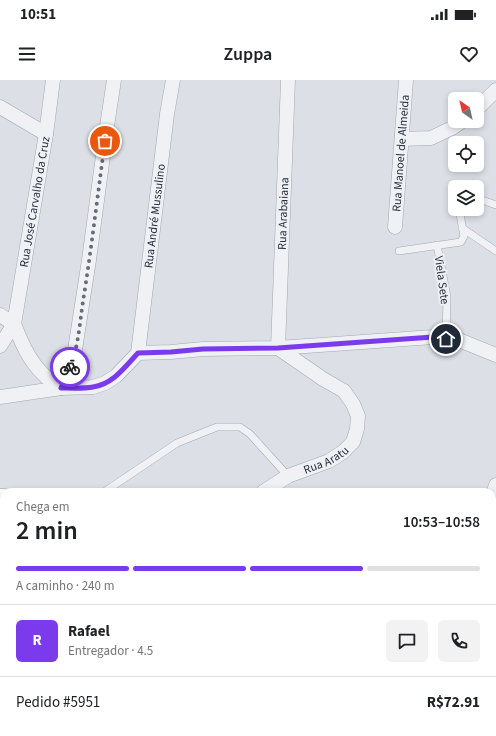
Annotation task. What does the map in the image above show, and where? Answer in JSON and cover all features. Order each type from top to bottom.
[{"type":"street","name":"Rua José Carvalho da Cruz","points":[[14,324],[46,134],[53,80]]},
{"type":"street","points":[[61,388],[74,356],[114,80]]},
{"type":"street","name":"Rua André Mussulino","points":[[138,353],[166,114],[174,80]]},
{"type":"street","name":"Rua Arabaiana","points":[[278,348],[288,80]]},
{"type":"street","name":"Rua Manoel de Almeida","points":[[395,227],[406,80]]},
{"type":"street","points":[[484,102],[496,90]]},
{"type":"street","points":[[0,108],[46,134]]},
{"type":"street","points":[[402,139],[431,138],[452,128]]},
{"type":"street","points":[[0,316],[14,324],[31,359],[42,373],[61,388]]},
{"type":"street","points":[[0,346],[14,324]]},
{"type":"street","points":[[0,397],[61,388],[93,387],[105,383],[116,376],[138,353],[203,349],[278,348],[433,337],[459,340],[496,355]]},
{"type":"street","name":"Rua Aratu","points":[[269,488],[288,476],[329,461],[353,442],[358,428],[358,416],[344,391],[323,379],[278,348]]},
{"type":"lane","points":[[484,201],[496,205]]},
{"type":"lane","points":[[399,251],[461,242],[464,236],[460,216]]},
{"type":"lane","points":[[462,228],[496,251]]},
{"type":"lane","name":"Viela Sete","points":[[437,246],[447,297],[446,339]]},
{"type":"lane","points":[[110,488],[177,443],[217,427],[240,426],[250,434],[288,476]]},
{"type":"way so far","points":[[70,367],[74,356],[81,315],[105,141]]},
{"type":"route","points":[[70,367],[61,388],[93,387],[105,383],[116,376],[138,353],[203,349],[278,348],[433,337],[446,339]]}]
